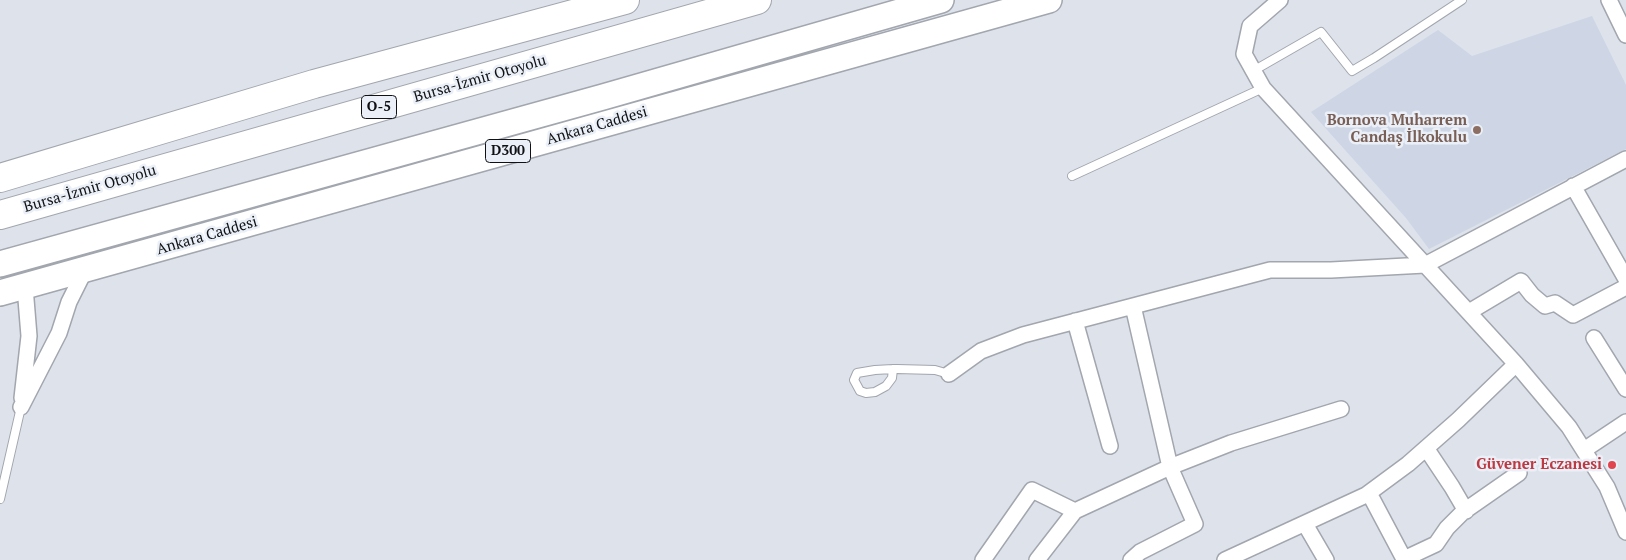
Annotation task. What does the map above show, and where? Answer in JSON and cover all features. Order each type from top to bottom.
[{"type":"highway","points":[[0,178],[314,84],[625,0]]},
{"type":"highway","name":"Bursa-İzmir Otoyolu","points":[[0,215],[757,0]]},
{"type":"highway","name":"Ankara Caddesi","points":[[0,264],[603,97],[941,0]]},
{"type":"highway","name":"Ankara Caddesi","points":[[0,294],[1049,0]]},
{"type":"street","points":[[1280,0],[1250,26],[1244,54],[1263,88],[1469,312],[1569,426],[1607,487],[1626,532]]},
{"type":"street","points":[[1608,0],[1626,35]]},
{"type":"street","points":[[949,374],[981,351],[1023,335],[1270,270],[1331,270],[1425,264],[1626,159]]},
{"type":"street","points":[[1574,186],[1626,279]]},
{"type":"street","points":[[21,407],[59,333],[69,302],[86,270]]},
{"type":"street","points":[[1469,312],[1521,281],[1532,295],[1545,306],[1555,303],[1573,315],[1626,287]]},
{"type":"street","points":[[21,407],[29,336],[25,287]]},
{"type":"street","points":[[1131,560],[1140,552],[1195,524],[1170,467],[1133,306]]},
{"type":"street","points":[[1075,321],[1110,446]]},
{"type":"street","points":[[1594,338],[1626,389]]},
{"type":"street","points":[[1234,558],[1369,492],[1408,464],[1458,420],[1516,364]]},
{"type":"street","points":[[1037,560],[1075,511],[1170,467],[1230,443],[1341,410]]},
{"type":"street","points":[[1584,450],[1626,422]]},
{"type":"street","points":[[1426,448],[1466,510]]},
{"type":"street","points":[[1369,492],[1404,560],[1436,544],[1447,528],[1466,510],[1519,473]]},
{"type":"street","points":[[983,560],[1032,490],[1075,511]]},
{"type":"street","points":[[1305,524],[1326,560]]},
{"type":"lane","points":[[1253,71],[1321,32],[1352,72],[1462,0]]},
{"type":"lane","points":[[1072,176],[1263,88]]},
{"type":"lane","points":[[893,369],[892,378],[886,386],[876,392],[866,393],[860,391],[854,380],[857,374],[875,370],[893,369],[935,370],[949,374]]},
{"type":"lane","points":[[0,499],[21,407]]},
{"type":"shaded area","name":"Bornova Muharrem Candaş İlkokulu","points":[[1592,16],[1626,85],[1626,149],[1429,249],[1406,218],[1311,112],[1438,30],[1472,56]]},
{"type":"place","name":"Bornova Muharrem Candaş İlkokulu","points":[[1477,130]]},
{"type":"place","name":"Güvener Eczanesi","points":[[1612,465]]}]
